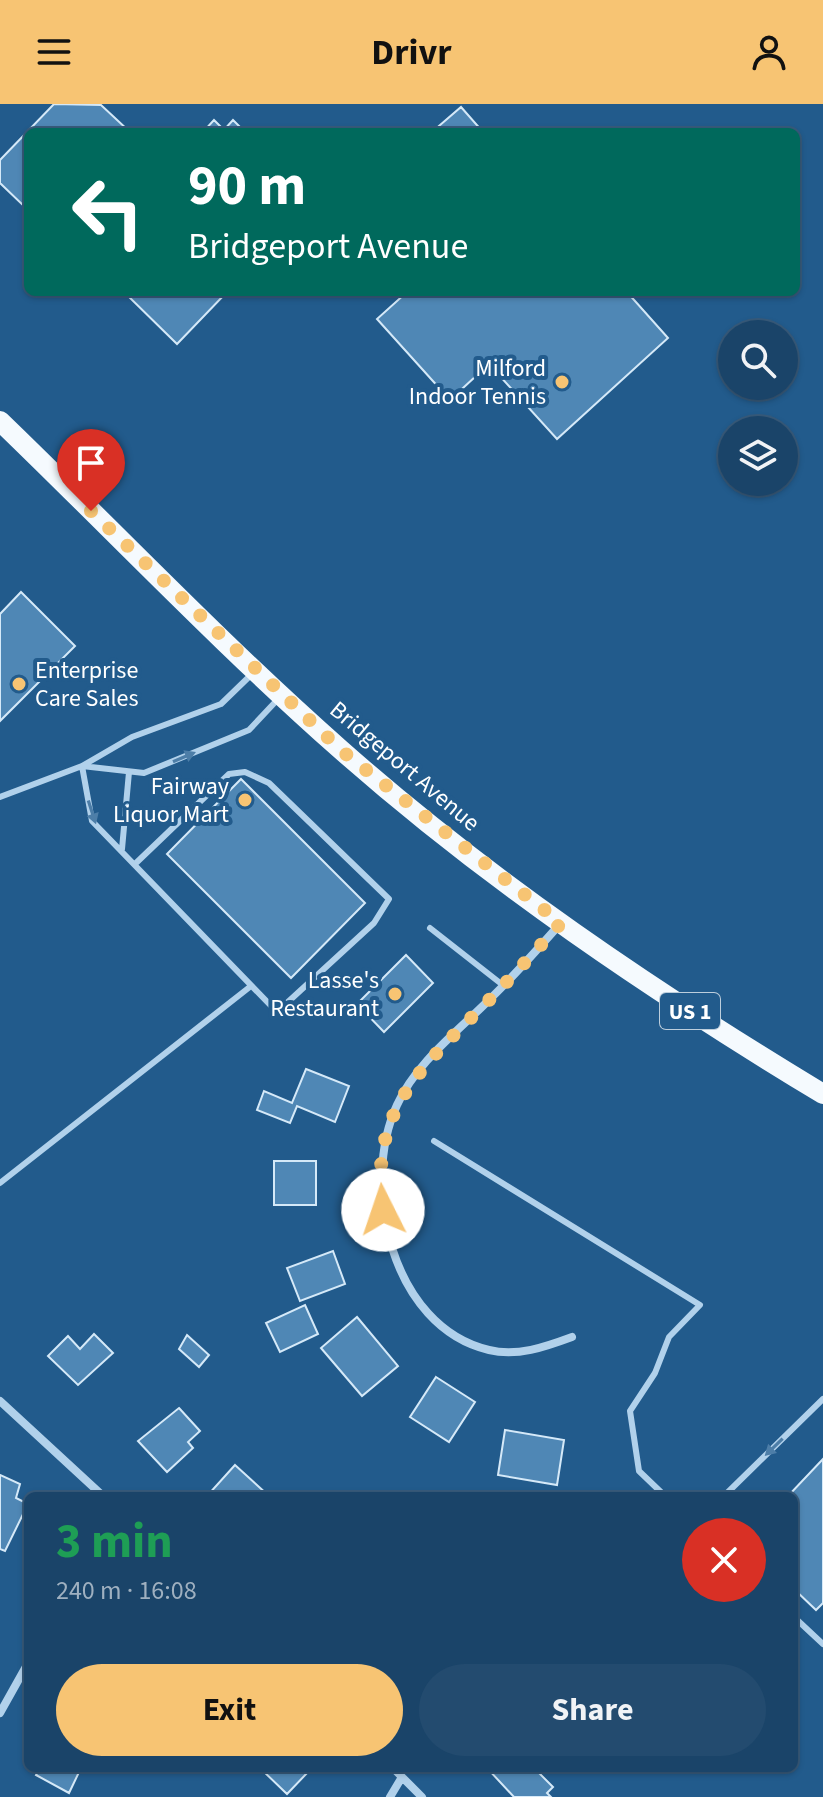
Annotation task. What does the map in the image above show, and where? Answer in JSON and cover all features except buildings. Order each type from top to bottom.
[{"type":"main road","name":"Bridgeport Avenue","points":[[0,421],[342,751],[561,923],[728,1036],[823,1094]]},
{"type":"street","points":[[561,923],[504,986],[419,1069],[398,1102],[386,1136],[380,1168],[386,1228],[393,1253],[418,1299],[441,1323],[469,1343],[487,1350],[520,1352],[572,1337]]},
{"type":"street","points":[[0,1401],[99,1492]]},
{"type":"street","points":[[0,1713],[24,1670]]},
{"type":"street","points":[[397,1772],[422,1797]]},
{"type":"street","points":[[390,1797],[402,1777]]},
{"type":"lane","points":[[0,797],[82,766],[132,737],[221,704],[256,670]]},
{"type":"lane","points":[[82,766],[144,773],[249,730],[283,695]]},
{"type":"lane","points":[[82,766],[92,821],[277,1012],[374,923],[389,899],[269,783],[245,772],[229,774],[136,863]]},
{"type":"lane","points":[[122,849],[129,772]]},
{"type":"lane","points":[[430,928],[504,986]]},
{"type":"lane","points":[[0,1183],[251,986]]},
{"type":"lane","points":[[434,1141],[700,1305],[669,1337],[655,1373],[630,1411],[639,1471],[661,1492]]},
{"type":"lane","points":[[728,1492],[823,1399]]},
{"type":"lane","points":[[798,1621],[823,1644]]},
{"type":"place","name":"Milford Indoor Tennis","points":[[562,382]]},
{"type":"place","name":"Enterprise Care Sales","points":[[19,684]]},
{"type":"place","name":"Fairway Liquor Mart","points":[[245,800]]},
{"type":"place","name":"Lasse's Restaurant","points":[[395,994]]},
{"type":"route","points":[[91,511],[342,751],[561,923],[504,986],[419,1069],[408,1085],[390,1120],[382,1151],[380,1192],[383,1210]]}]
